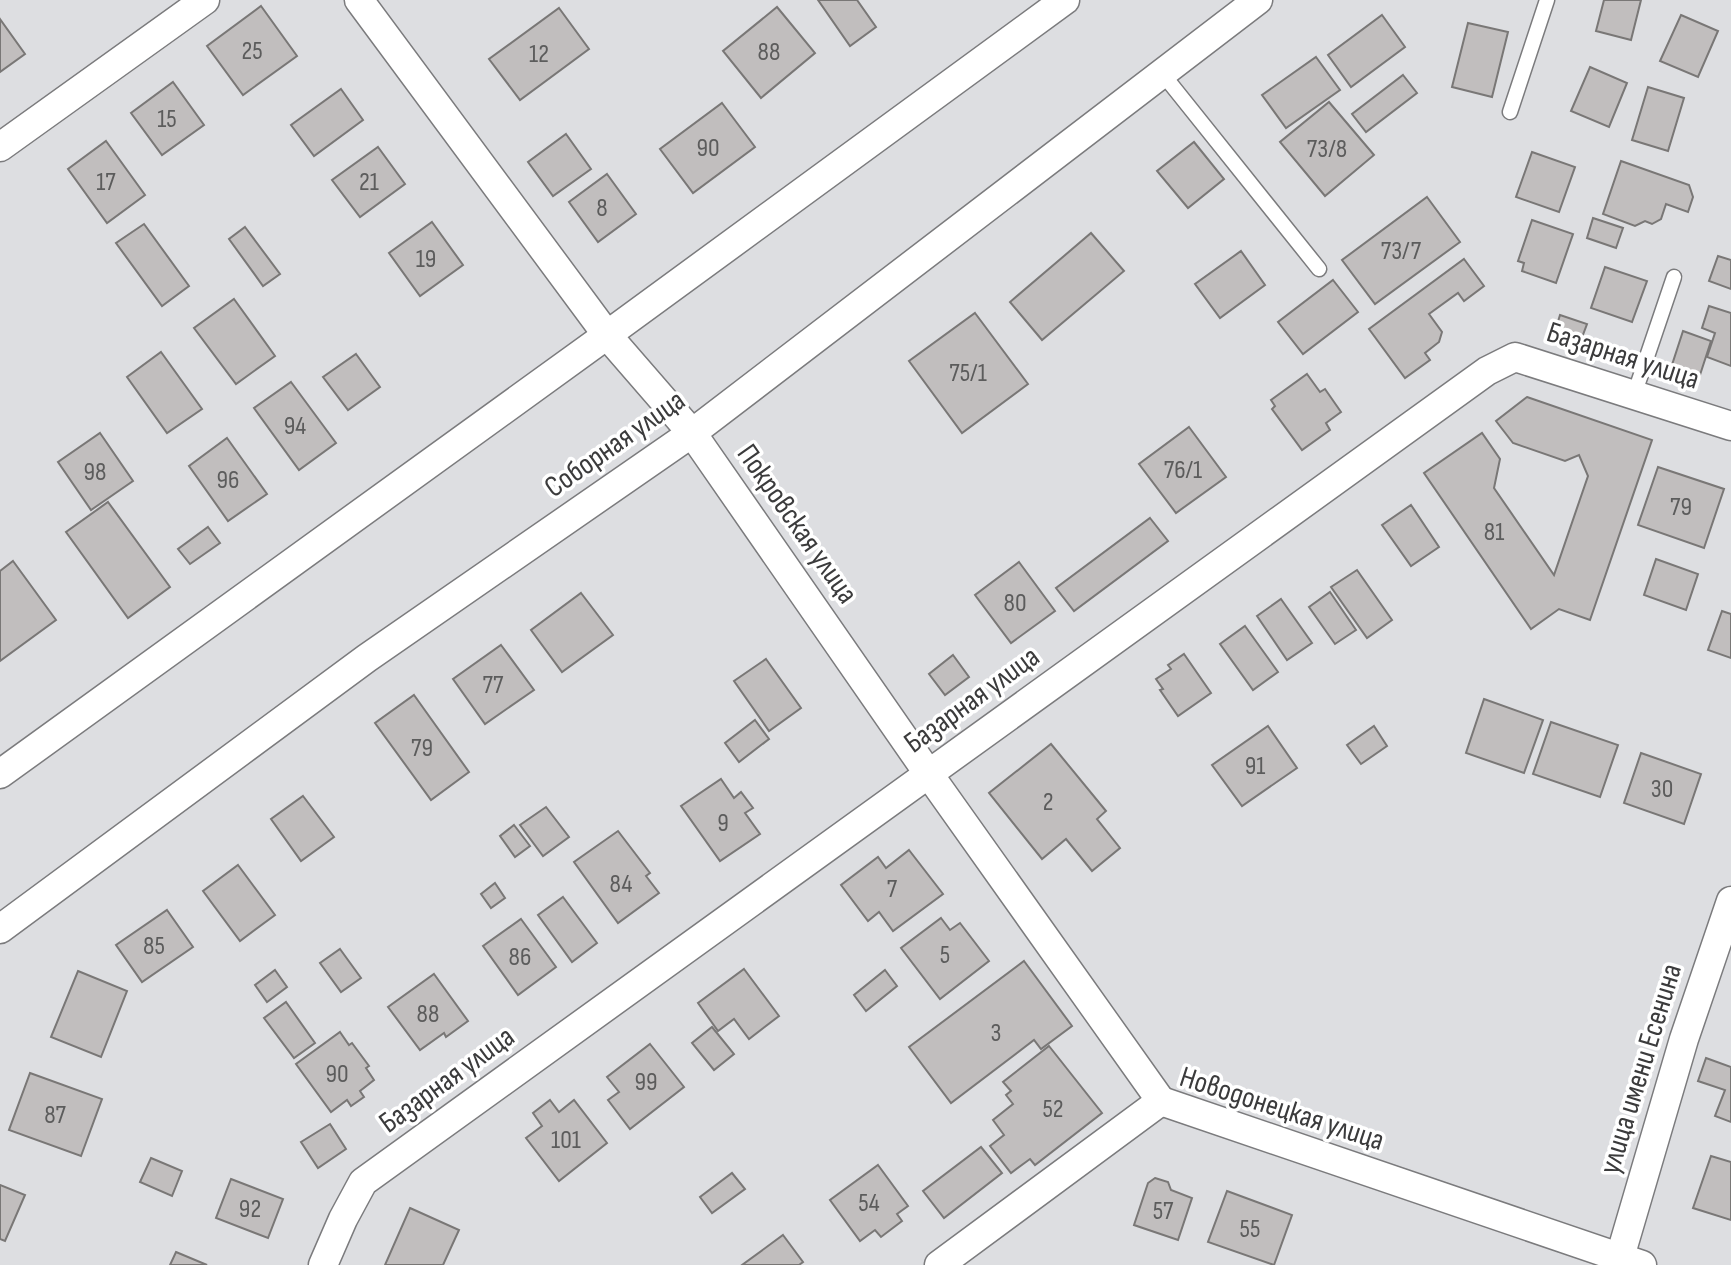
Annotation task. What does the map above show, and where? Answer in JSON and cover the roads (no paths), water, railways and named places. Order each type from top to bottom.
[{"type":"street","points":[[0,147],[205,0]]},
{"type":"street","name":"Покровская улица","points":[[359,0],[607,335],[692,433],[1161,1101]]},
{"type":"street","points":[[0,774],[1065,0]]},
{"type":"street","name":"Соборная улица","points":[[0,929],[367,658],[692,433],[1258,0]]},
{"type":"street","name":"Базарная улица","points":[[323,1265],[363,1182],[1487,371],[1515,357],[1731,426]]},
{"type":"street","name":"улица имени Есенина","points":[[1631,1261],[1684,1039],[1731,901]]},
{"type":"street","name":"Новодонецкая улица","points":[[939,1265],[1161,1101],[1631,1261]]},
{"type":"lane","points":[[1510,112],[1547,0]]},
{"type":"lane","points":[[1162,73],[1319,269]]},
{"type":"lane","points":[[1634,395],[1674,277]]}]
